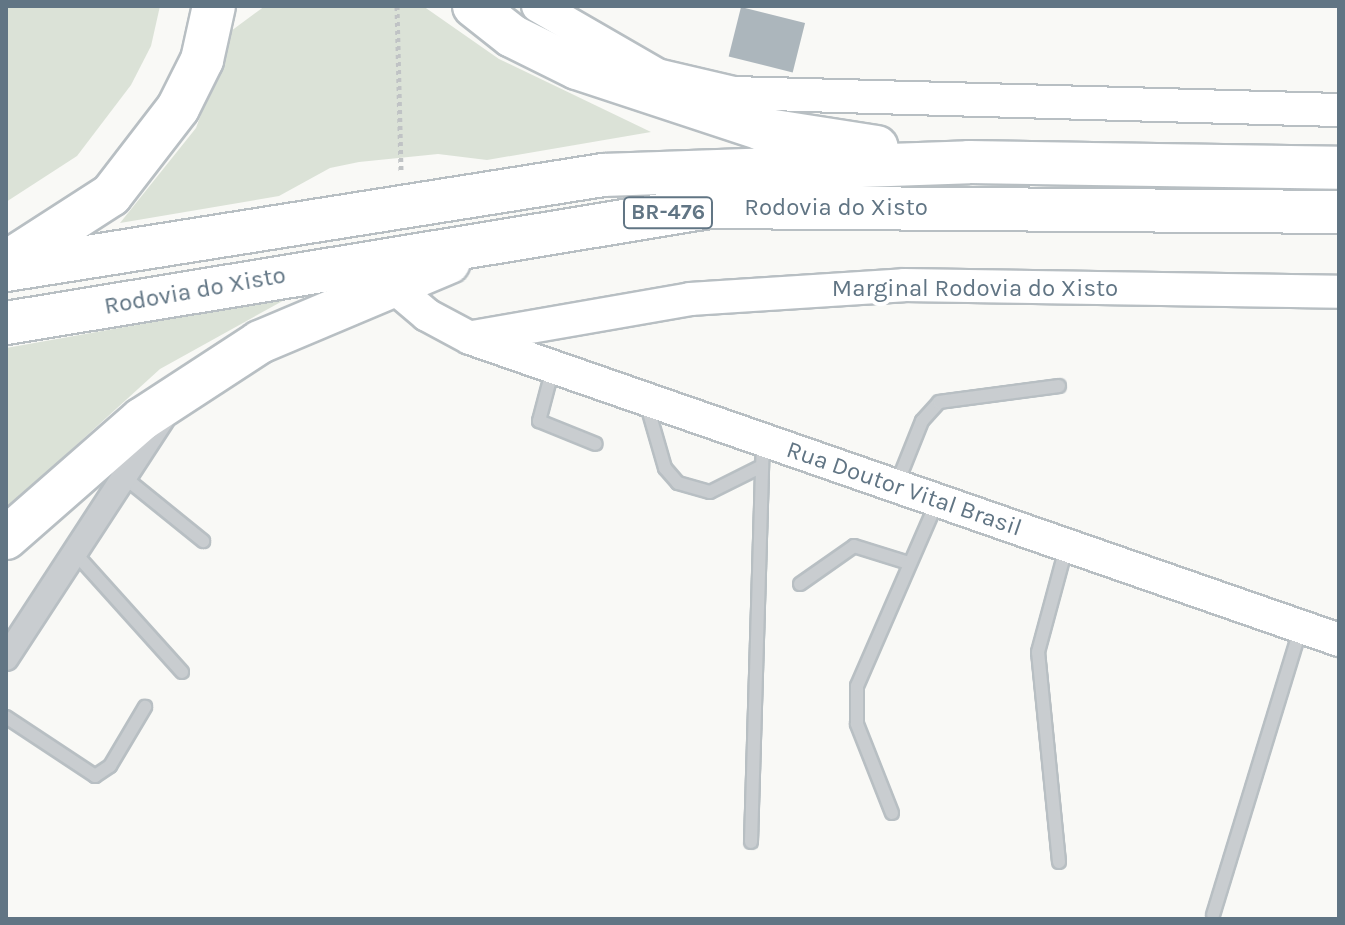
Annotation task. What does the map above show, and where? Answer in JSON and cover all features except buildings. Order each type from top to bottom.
[{"type":"highway","points":[[6,262],[111,195],[178,108],[202,60],[214,6]]},
{"type":"highway","points":[[474,6],[512,36],[582,54],[761,129],[969,162]]},
{"type":"highway","name":"Rodovia do Xisto","points":[[6,270],[603,175],[969,162],[1339,168]]},
{"type":"highway","name":"Rodovia do Xisto","points":[[6,323],[487,240],[709,207],[1339,212]]},
{"type":"highway","points":[[6,538],[176,397],[260,342],[394,287],[487,240]]},
{"type":"main road","points":[[538,6],[582,54],[733,93],[1339,110]]},
{"type":"main road","name":"Marginal Rodovia do Xisto","points":[[470,338],[690,299],[904,285],[1339,292]]},
{"type":"main road","name":"Rua Doutor Vital Brasil","points":[[394,287],[427,315],[470,338],[645,399],[762,452],[896,486],[1339,640]]},
{"type":"street","points":[[6,658],[176,397]]},
{"type":"lane","points":[[553,367],[539,421],[596,444]]},
{"type":"lane","points":[[896,486],[922,421],[939,402],[1059,386]]},
{"type":"lane","points":[[645,399],[665,468],[678,483],[710,492],[762,452]]},
{"type":"lane","points":[[751,842],[762,452]]},
{"type":"lane","points":[[124,477],[203,541]]},
{"type":"lane","points":[[892,813],[855,704],[862,663],[938,500]]},
{"type":"lane","points":[[1059,862],[1038,652],[1067,545]]},
{"type":"lane","points":[[800,584],[854,546],[909,563]]},
{"type":"lane","points":[[75,553],[182,672]]},
{"type":"lane","points":[[1213,915],[1301,627]]},
{"type":"lane","points":[[6,717],[95,776],[110,766],[145,707]]},
{"type":"path","points":[[397,6],[402,205]]},
{"type":"shaded area","points":[[6,6],[160,6],[151,46],[131,85],[77,156],[6,202]]},
{"type":"shaded area","points":[[265,6],[423,6],[499,59],[651,132],[487,160],[438,154],[359,162],[330,168],[279,196],[120,223],[196,128],[231,31]]},
{"type":"shaded area","points":[[288,298],[160,369],[6,509],[6,348]]}]
